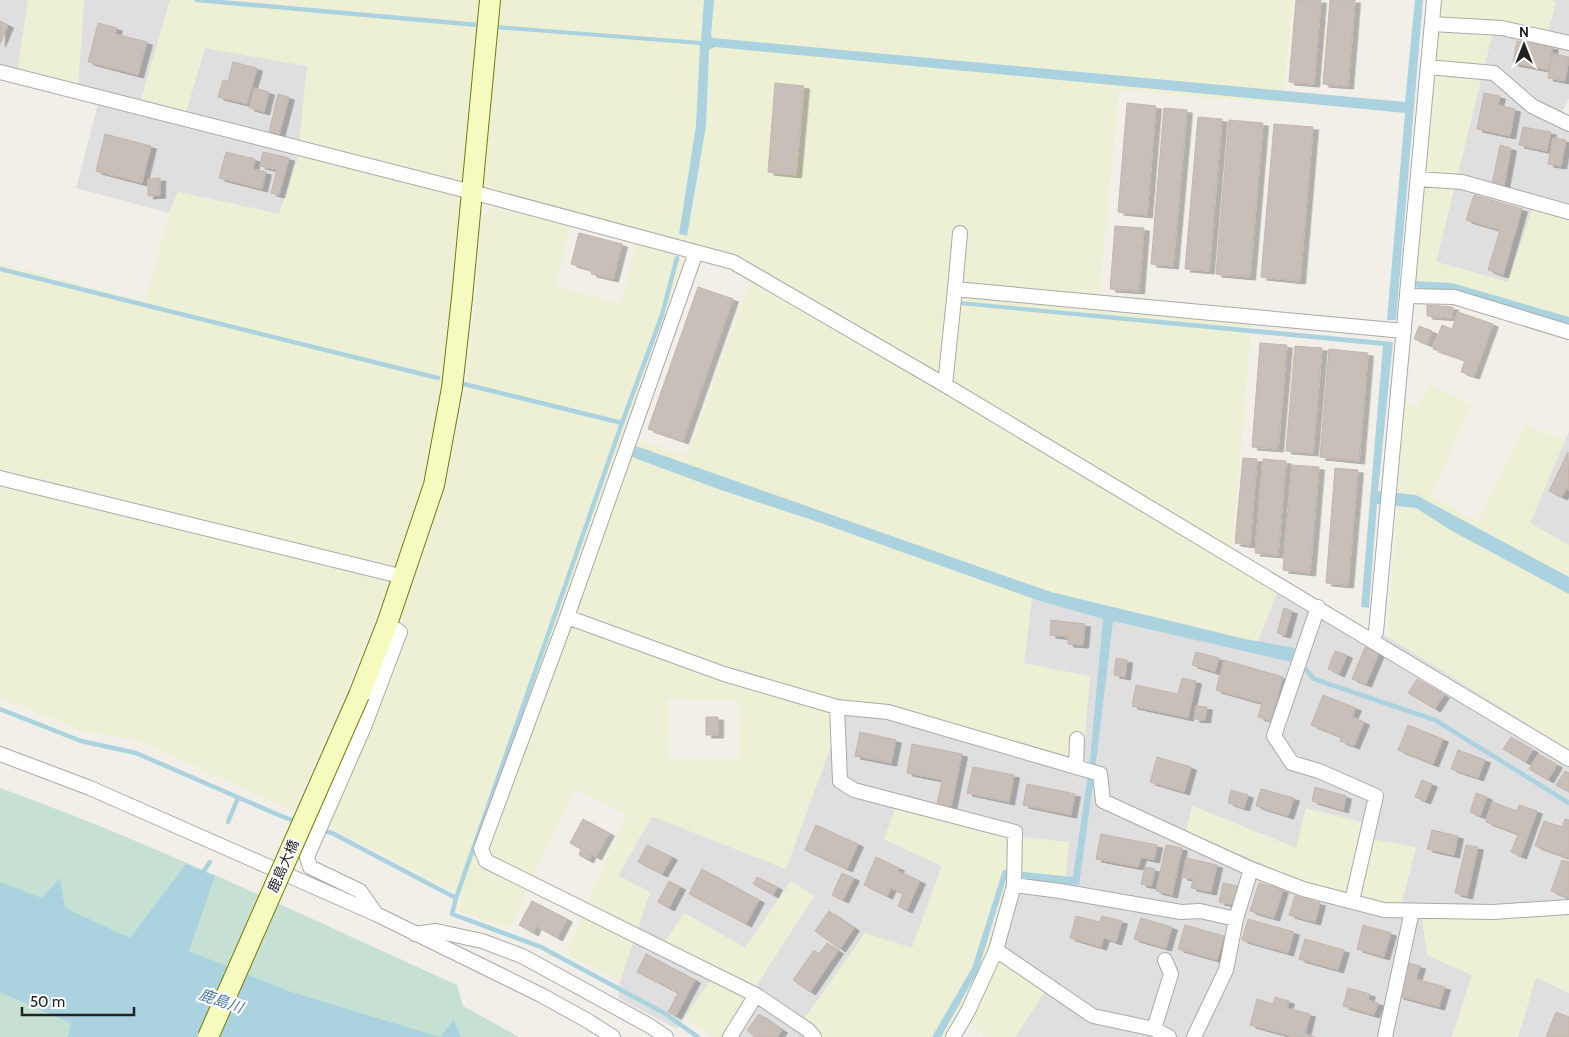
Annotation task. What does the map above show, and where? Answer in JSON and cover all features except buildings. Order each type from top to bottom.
[{"type":"street","name":"鹿島大橋","points":[[208,1037],[359,696],[388,624],[434,485],[452,388],[490,0]]},
{"type":"street","points":[[1372,639],[1376,632],[1434,0]]},
{"type":"street","points":[[1432,24],[1502,28],[1569,42]]},
{"type":"street","points":[[1428,67],[1494,73],[1532,106],[1569,124]]},
{"type":"street","points":[[0,72],[472,192],[668,243],[732,262],[945,384],[1569,759]]},
{"type":"street","points":[[1418,179],[1462,182],[1569,212]]},
{"type":"street","points":[[945,384],[960,233]]},
{"type":"street","points":[[696,252],[567,617],[481,849],[486,862],[756,995],[808,1030],[814,1037]]},
{"type":"street","points":[[955,289],[1404,331]]},
{"type":"street","points":[[1407,296],[1454,297],[1569,332]]},
{"type":"street","points":[[0,478],[404,577]]},
{"type":"street","points":[[1318,607],[1274,736],[1292,763],[1319,771],[1376,796],[1352,901]]},
{"type":"street","points":[[567,617],[724,674],[837,707],[888,712],[1100,774],[1104,802],[1251,870],[1303,889],[1384,910],[1493,912],[1569,908]]},
{"type":"street","points":[[376,914],[360,891],[310,867],[308,857],[364,726],[400,632],[388,624]]},
{"type":"street","points":[[837,707],[840,781],[854,790],[1015,832],[1014,885],[996,950],[968,1011],[953,1037]]},
{"type":"street","points":[[1077,739],[1079,768]]},
{"type":"street","points":[[0,754],[90,788],[376,914],[541,995],[613,1037]]},
{"type":"street","points":[[1194,1037],[1226,970],[1236,919],[1251,870]]},
{"type":"street","points":[[1014,885],[1181,912],[1200,911],[1236,919]]},
{"type":"street","points":[[1385,1037],[1412,911]]},
{"type":"street","points":[[414,934],[436,931],[482,941],[522,956],[650,1026],[666,1037]]},
{"type":"street","points":[[996,950],[1093,1016],[1154,1029],[1169,1037]]},
{"type":"street","points":[[1154,1029],[1170,974],[1166,960]]},
{"type":"street","points":[[730,1037],[756,995]]},
{"type":"shaded area","points":[[0,0],[28,0],[16,82],[0,78]]},
{"type":"shaded area","points":[[84,0],[170,0],[142,99],[186,111],[205,48],[307,66],[298,158],[279,214],[178,192],[169,213],[76,188],[98,104],[77,98]]},
{"type":"shaded area","points":[[1550,0],[1569,0],[1569,98],[1561,115],[1569,118],[1569,219],[1533,208],[1508,282],[1436,262],[1495,22],[1556,2]]},
{"type":"shaded area","points":[[1569,431],[1569,545],[1530,523]]},
{"type":"shaded area","points":[[1278,590],[1365,629],[1388,637],[1569,749],[1569,913],[1427,955],[1472,975],[1452,1037],[1015,1037],[1044,992],[990,952],[1011,877],[884,839],[942,866],[912,948],[865,934],[804,1019],[820,1037],[723,1037],[814,896],[791,881],[745,948],[684,913],[718,970],[677,1029],[618,998],[620,981],[650,892],[618,876],[652,816],[786,869],[836,701],[1024,663],[1032,596]],"holes":[[[1192,806],[1296,848],[1416,847],[1401,906],[1306,882],[1187,831]]]},
{"type":"shaded area","points":[[1536,977],[1569,993],[1569,1037],[1518,1037]]},
{"type":"green space","points":[[28,0],[84,0],[77,98],[16,82]]},
{"type":"green space","points":[[170,0],[482,0],[455,297],[442,388],[422,485],[388,584],[344,696],[293,811],[139,741],[79,730],[0,697],[0,263],[146,302],[169,213],[178,192],[279,214],[298,158],[307,66],[205,48],[186,111],[141,99]]},
{"type":"green space","points":[[497,0],[1292,0],[1283,104],[1119,90],[1099,297],[960,284],[942,370],[936,372],[740,256],[488,191],[482,185]]},
{"type":"green space","points":[[1440,0],[1550,0],[1556,2],[1548,32],[1495,23],[1436,262],[1508,282],[1533,208],[1569,219],[1569,319],[1453,287],[1413,285]]},
{"type":"green space","points":[[493,208],[570,225],[556,287],[621,303],[636,244],[684,258],[624,434],[688,456],[752,276],[1278,590],[1255,650],[1032,596],[1024,663],[1090,676],[1083,760],[885,707],[836,701],[831,746],[786,869],[652,816],[618,876],[650,892],[620,981],[565,954],[627,814],[574,789],[510,928],[459,911],[462,896],[327,826],[408,633],[401,617],[443,496],[465,392],[476,297],[480,219]],"holes":[[[668,699],[738,700],[741,759],[669,759]]]},
{"type":"green space","points":[[959,295],[1252,321],[1232,550],[950,383]]},
{"type":"green space","points":[[1430,384],[1471,404],[1432,495],[1478,522],[1525,424],[1565,440],[1530,523],[1569,545],[1569,749],[1388,637],[1404,401],[1417,407]]},
{"type":"green space","points":[[0,788],[173,857],[457,985],[463,1006],[519,1037],[376,1037],[0,907]]},
{"type":"green space","points":[[896,806],[1002,835],[1069,842],[1065,883],[1011,878],[990,952],[1045,992],[1015,1037],[987,1037],[961,1016],[948,1037],[820,1037],[804,1020],[865,933],[912,948],[942,866],[884,839]]},
{"type":"green space","points":[[1192,806],[1296,848],[1306,808],[1374,825],[1372,839],[1416,847],[1401,907],[1306,882],[1186,831]]},
{"type":"green space","points":[[791,881],[814,896],[723,1037],[712,1037],[685,1017],[718,970],[665,942],[684,913],[745,948]]},
{"type":"green space","points":[[1569,913],[1569,993],[1536,977],[1518,1037],[1452,1037],[1472,975],[1427,955],[1422,918]]},
{"type":"green space","points":[[0,951],[235,1037],[0,1037]]},
{"type":"water","points":[[704,0],[714,0],[711,35],[713,38],[1405,102],[1415,0],[1423,0],[1396,320],[1387,320],[1405,113],[715,47],[709,50],[706,126],[687,236],[679,234],[696,126],[700,45],[495,29],[496,25],[701,41]]},
{"type":"water","points":[[1413,281],[1452,283],[1569,317],[1569,324],[1455,292],[1418,288],[1414,286]]},
{"type":"water","points":[[960,301],[1393,342],[1378,491],[1416,495],[1569,577],[1569,594],[1452,531],[1416,508],[1377,504],[1369,608],[1361,607],[1383,346],[960,305]]},
{"type":"water","points":[[636,446],[1051,592],[1245,639],[1295,648],[1291,662],[1113,621],[1079,885],[1006,879],[978,971],[941,1037],[932,1037],[972,968],[1003,870],[1073,877],[1090,760],[1103,619],[1037,600],[815,521],[718,489],[632,457]]},
{"type":"water","name":"鹿島川","points":[[186,864],[215,876],[189,951],[291,992],[440,1037],[68,1037],[71,1023],[0,992],[0,882],[42,898],[60,878],[65,908],[130,938]]},
{"type":"water","points":[[454,1020],[461,1037],[440,1037]]},
{"type":"waterway","points":[[197,0],[478,25]]},
{"type":"waterway","points":[[456,898],[622,423],[662,315],[677,258]]},
{"type":"waterway","points":[[0,269],[438,378]]},
{"type":"waterway","points":[[464,384],[622,423]]},
{"type":"waterway","points":[[1302,665],[1314,679],[1435,720],[1569,803]]},
{"type":"waterway","points":[[0,709],[81,741],[136,753],[297,822]]},
{"type":"waterway","points":[[228,822],[238,798]]},
{"type":"waterway","points":[[321,830],[332,833],[456,898],[452,914],[541,947],[664,1013],[698,1037]]},
{"type":"waterway","points":[[201,875],[210,862]]}]
